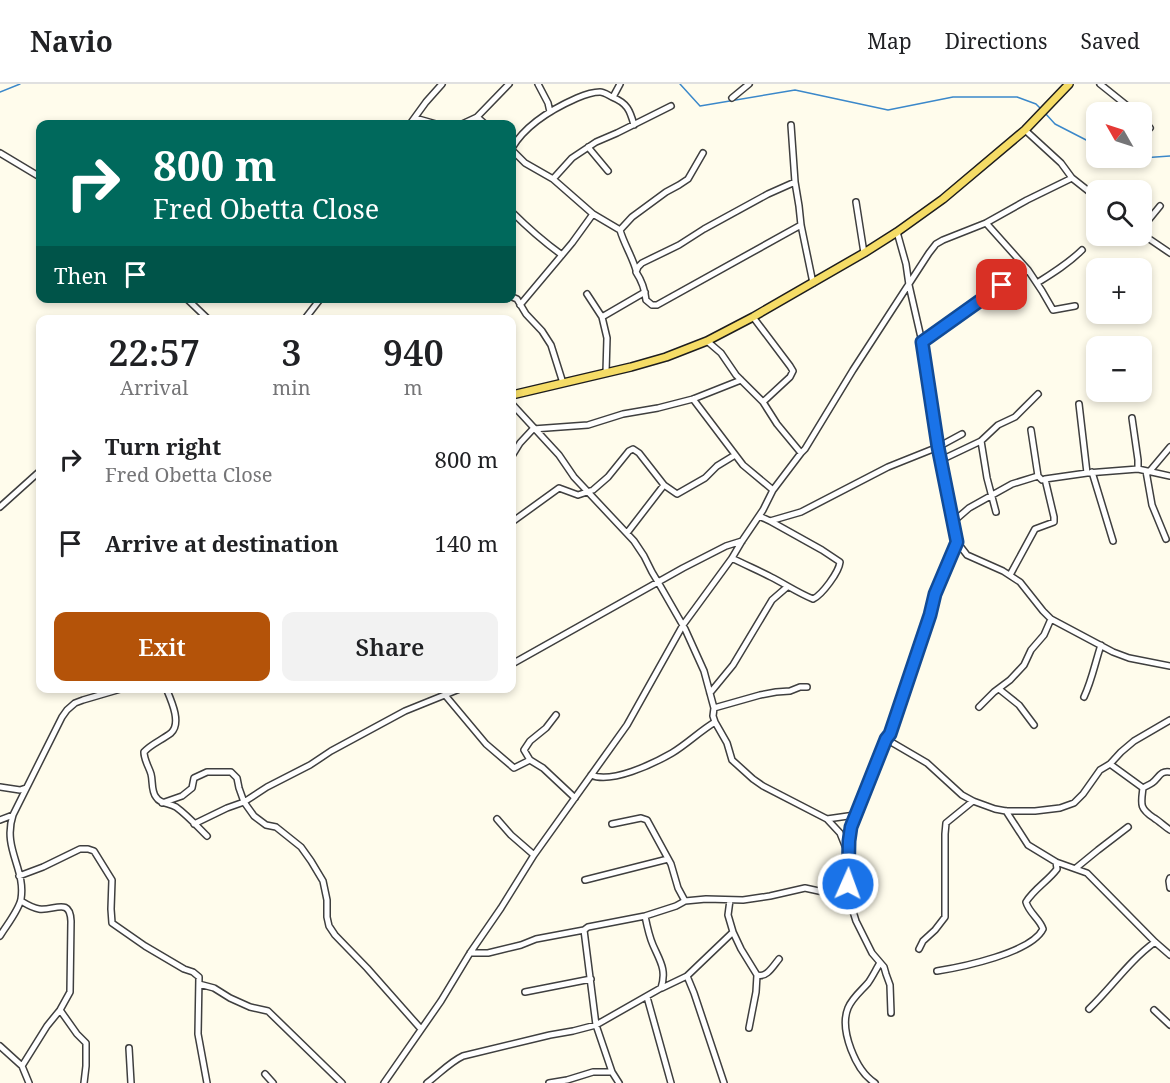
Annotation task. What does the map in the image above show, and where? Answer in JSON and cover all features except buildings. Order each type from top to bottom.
[{"type":"main road","points":[[516,394],[666,357],[707,341],[753,317],[864,253],[943,199],[1028,127],[1069,84]]},
{"type":"street","points":[[422,120],[415,118],[442,84]]},
{"type":"street","points":[[471,120],[477,117],[508,84]]},
{"type":"street","points":[[538,84],[550,111]]},
{"type":"street","points":[[613,97],[620,84]]},
{"type":"street","points":[[732,98],[749,84]]},
{"type":"street","points":[[1100,84],[1122,102]]},
{"type":"street","points":[[516,142],[550,111],[590,93],[602,91],[620,100],[626,106],[634,125]]},
{"type":"street","points":[[553,179],[572,158],[588,147],[670,106]]},
{"type":"street","points":[[477,117],[480,120]]},
{"type":"street","points":[[791,125],[795,182],[813,283]]},
{"type":"street","points":[[1028,127],[1072,178],[1086,189]]},
{"type":"street","points":[[588,147],[608,171]]},
{"type":"street","points":[[0,153],[36,175]]},
{"type":"street","points":[[516,153],[525,163],[553,179],[594,214],[620,230],[623,242],[641,279],[646,300],[652,305],[657,305],[801,225]]},
{"type":"street","points":[[620,230],[653,201],[688,179],[703,153]]},
{"type":"street","points":[[384,1083],[441,1001],[534,855],[627,725],[683,625],[732,558],[773,490],[805,449],[871,342],[936,244],[986,223],[1072,178]]},
{"type":"street","points":[[636,272],[638,267],[651,258],[679,245],[768,194],[795,182]]},
{"type":"street","points":[[856,202],[864,253]]},
{"type":"street","points":[[1152,216],[1160,206]]},
{"type":"street","points":[[520,305],[594,214]]},
{"type":"street","points":[[516,216],[562,255]]},
{"type":"street","points":[[986,223],[1028,270],[1053,310],[1075,306]]},
{"type":"street","points":[[891,1013],[890,985],[884,967],[872,953],[856,921],[848,892],[849,836],[855,815],[890,734],[939,582],[957,542],[938,447],[922,342],[897,232]]},
{"type":"street","points":[[1152,241],[1170,253]]},
{"type":"street","points":[[1037,283],[1083,250]]},
{"type":"street","points":[[922,342],[1002,285],[1028,270]]},
{"type":"street","points":[[602,317],[645,292]]},
{"type":"street","points":[[587,294],[602,317],[607,338],[606,372]]},
{"type":"street","points":[[516,299],[551,345],[563,383]]},
{"type":"street","points":[[191,303],[204,315]]},
{"type":"street","points":[[308,315],[317,303]]},
{"type":"street","points":[[753,317],[793,371],[790,377],[763,402]]},
{"type":"street","points":[[707,341],[721,353],[741,380],[763,402],[777,424],[801,453]]},
{"type":"street","points":[[516,450],[533,429],[588,425],[623,414],[693,399],[741,380]]},
{"type":"street","points":[[941,460],[981,441],[998,425],[1015,417],[1038,394]]},
{"type":"street","points":[[693,399],[743,465],[773,490]]},
{"type":"street","points":[[1079,404],[1089,472],[1113,541]]},
{"type":"street","points":[[516,409],[559,455],[574,477],[627,533],[644,556],[683,625],[704,671],[714,708],[713,716],[727,743],[729,755],[734,764],[769,790],[827,819],[840,833],[849,856]]},
{"type":"street","points":[[1132,418],[1138,469]]},
{"type":"street","points":[[1030,430],[1038,476],[1042,480],[1089,472],[1138,469],[1170,476]]},
{"type":"street","points":[[770,521],[801,513],[888,467],[938,447],[962,434]]},
{"type":"street","points":[[981,441],[996,512]]},
{"type":"street","points":[[1166,539],[1152,504],[1148,471],[1170,447]]},
{"type":"street","points":[[516,519],[559,489],[578,495],[593,489],[608,477],[633,449],[639,453],[664,485],[677,494],[705,478],[717,466],[735,454]]},
{"type":"street","points":[[0,507],[36,475]]},
{"type":"street","points":[[954,521],[969,508],[991,495],[1012,484],[1038,476]]},
{"type":"street","points":[[1010,575],[1035,529],[1054,522],[1045,479]]},
{"type":"street","points":[[627,533],[664,485]]},
{"type":"street","points":[[732,558],[813,599],[818,597],[840,566],[840,562],[822,550],[759,516]]},
{"type":"street","points":[[516,662],[658,582],[705,557],[742,541]]},
{"type":"street","points":[[957,542],[967,555],[1020,582],[1051,619],[1129,658],[1170,666]]},
{"type":"street","points":[[710,693],[733,665],[772,600],[787,587]]},
{"type":"street","points":[[978,707],[1024,665],[1031,650],[1044,635],[1051,619]]},
{"type":"street","points":[[1084,697],[1092,680],[1101,645]]},
{"type":"street","points":[[714,708],[760,695],[807,687]]},
{"type":"street","points":[[999,689],[1019,705],[1034,725]]},
{"type":"street","points":[[0,936],[21,901],[19,876],[10,840],[13,815],[67,710],[75,703],[106,693]]},
{"type":"street","points":[[167,693],[175,715],[176,727],[144,752],[152,775],[154,793],[162,803],[173,805],[182,812],[207,836]]},
{"type":"street","points":[[194,824],[244,802],[405,711],[450,693]]},
{"type":"street","points":[[445,695],[486,744],[514,768],[530,760]]},
{"type":"street","points":[[556,715],[524,750],[530,760],[543,768],[574,798]]},
{"type":"street","points":[[886,739],[927,764],[962,795],[973,801],[995,810],[1035,811],[1060,808],[1074,803],[1100,770],[1110,764],[1134,741],[1170,720]]},
{"type":"street","points":[[591,775],[598,778],[612,777],[638,770],[672,753],[715,722]]},
{"type":"street","points":[[1110,764],[1143,788]]},
{"type":"street","points":[[162,803],[182,796],[192,788],[194,778],[207,772],[231,772],[237,778],[244,802],[254,816],[266,825],[276,827],[301,847],[324,881],[327,917],[329,926],[335,935],[421,1029]]},
{"type":"street","points":[[1143,788],[1151,784],[1161,773],[1170,772]]},
{"type":"street","points":[[0,787],[20,790],[26,788]]},
{"type":"street","points":[[1143,788],[1143,810],[1170,830]]},
{"type":"street","points":[[919,949],[923,940],[945,917],[946,823],[973,801]]},
{"type":"street","points":[[1006,811],[1028,845],[1056,862],[1087,873],[1170,955]]},
{"type":"street","points":[[0,820],[13,815]]},
{"type":"street","points":[[827,819],[855,815]]},
{"type":"street","points":[[612,824],[645,818],[671,864],[678,888],[685,901]]},
{"type":"street","points":[[497,819],[534,855]]},
{"type":"street","points":[[1076,868],[1128,827]]},
{"type":"street","points":[[19,876],[80,849],[94,851],[112,880],[112,923],[145,946],[199,977],[198,1034],[207,1083]]},
{"type":"street","points":[[585,880],[668,859]]},
{"type":"street","points":[[937,971],[997,957],[1018,948],[1040,934],[1043,929],[1042,925],[1030,911],[1026,902],[1039,886],[1052,876],[1057,869],[1056,862]]},
{"type":"street","points":[[1170,878],[1168,881],[1170,888]]},
{"type":"street","points":[[470,953],[488,953],[536,939],[645,916],[685,901],[743,900],[805,888],[828,893],[848,892]]},
{"type":"street","points":[[730,900],[728,915],[733,932],[757,975],[749,1028]]},
{"type":"street","points":[[21,901],[39,909],[64,907],[71,913],[70,992],[22,1066]]},
{"type":"street","points":[[645,916],[653,944],[661,961],[664,980],[661,988]]},
{"type":"street","points":[[584,930],[596,1025],[612,1072],[619,1083]]},
{"type":"street","points":[[427,1083],[452,1061],[463,1056],[596,1025],[687,976],[733,932]]},
{"type":"street","points":[[1089,1009],[1105,994],[1124,970],[1155,942]]},
{"type":"street","points":[[757,975],[766,975],[779,959]]},
{"type":"street","points":[[875,1083],[861,1069],[853,1055],[847,1035],[846,1021],[848,1008],[868,983],[880,963]]},
{"type":"street","points":[[687,976],[724,1083]]},
{"type":"street","points":[[525,992],[591,979]]},
{"type":"street","points":[[199,984],[214,988],[250,1007],[268,1011],[342,1083]]},
{"type":"street","points":[[647,997],[671,1083]]},
{"type":"street","points":[[60,1010],[76,1034],[86,1043],[84,1083]]},
{"type":"street","points":[[1154,1010],[1170,1025]]},
{"type":"street","points":[[0,1046],[22,1066],[29,1083]]},
{"type":"street","points":[[129,1048],[130,1083]]},
{"type":"street","points":[[549,1083],[567,1082],[593,1072],[612,1072]]},
{"type":"street","points":[[265,1074],[273,1083]]},
{"type":"waterway","points":[[0,92],[20,84]]},
{"type":"waterway","points":[[680,84],[700,106],[795,90],[888,110],[953,97],[1017,97],[1036,104],[1042,110]]},
{"type":"waterway","points":[[1045,113],[1055,124],[1086,140]]},
{"type":"waterway","points":[[1152,157],[1170,156]]},
{"type":"route","points":[[848,884],[849,841],[856,811],[890,734],[939,582],[957,542],[938,447],[922,342],[1002,285]]}]
